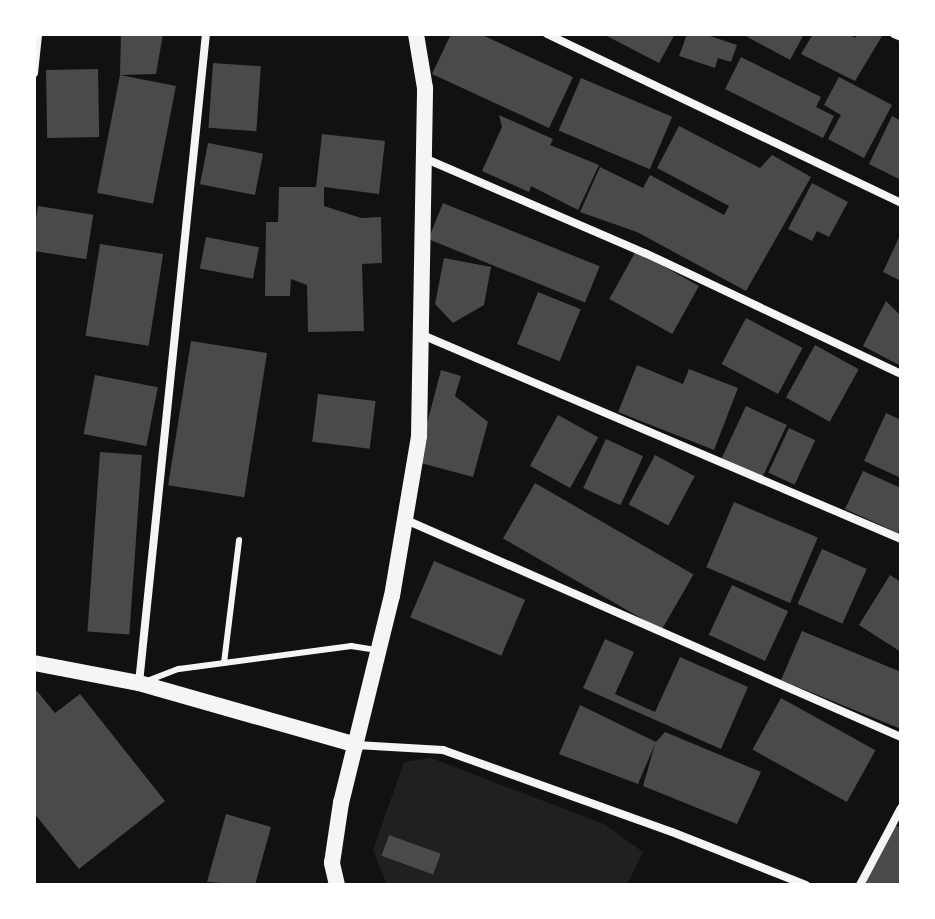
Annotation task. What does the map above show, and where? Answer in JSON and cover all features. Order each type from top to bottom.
[{"type":"main road","points":[[337,885],[332,863],[341,803],[379,651],[419,436],[425,88],[416,34]]},
{"type":"main road","points":[[34,663],[139,683],[356,745]]},
{"type":"street","points":[[34,73],[38,34]]},
{"type":"street","points":[[139,683],[206,34]]},
{"type":"street","points":[[547,34],[901,203]]},
{"type":"street","points":[[894,34],[901,37]]},
{"type":"street","points":[[423,158],[645,253],[901,374]]},
{"type":"street","points":[[420,334],[901,539]]},
{"type":"street","points":[[405,520],[901,737]]},
{"type":"street","points":[[356,745],[443,750],[672,832],[806,885]]},
{"type":"street","points":[[860,885],[901,808]]},
{"type":"lane","points":[[224,663],[239,540]]},
{"type":"lane","points":[[139,683],[179,669],[351,646],[379,651]]},
{"type":"shaded area","points":[[431,758],[604,824],[643,852],[627,885],[387,885],[373,850],[404,762]]},
{"type":"building","points":[[121,34],[163,34],[156,74],[120,75]]},
{"type":"building","points":[[451,34],[480,34],[573,77],[549,128],[432,74]]},
{"type":"building","points":[[603,34],[675,34],[659,63]]},
{"type":"building","points":[[687,34],[704,34],[737,45],[731,62],[718,58],[715,68],[679,56]]},
{"type":"building","points":[[742,34],[804,34],[790,60]]},
{"type":"building","points":[[813,34],[849,34],[855,38],[857,34],[882,36],[855,81],[801,54]]},
{"type":"building","points":[[741,57],[821,97],[816,107],[834,116],[823,138],[725,89]]},
{"type":"building","points":[[213,63],[261,66],[256,131],[208,128]]},
{"type":"building","points":[[98,69],[99,137],[47,138],[46,70]]},
{"type":"building","points":[[120,75],[176,86],[153,204],[97,193]]},
{"type":"building","points":[[839,77],[892,105],[864,158],[828,139],[841,115],[824,105]]},
{"type":"building","points":[[581,78],[672,117],[650,169],[559,130]]},
{"type":"building","points":[[499,115],[553,139],[550,145],[599,165],[578,210],[531,186],[529,192],[482,171],[502,127]]},
{"type":"building","points":[[892,116],[901,121],[901,180],[869,164]]},
{"type":"building","points":[[679,126],[760,168],[772,155],[811,177],[746,291],[637,232],[580,212],[600,167],[643,188],[650,175],[724,215],[729,206],[657,168]]},
{"type":"building","points":[[322,134],[385,141],[379,194],[324,187],[324,206],[361,218],[381,217],[382,263],[362,264],[364,331],[308,332],[307,285],[291,279],[290,296],[265,296],[266,222],[278,222],[279,187],[316,187]]},
{"type":"building","points":[[208,143],[263,154],[255,195],[200,184]]},
{"type":"building","points":[[812,183],[848,202],[829,237],[817,231],[812,241],[788,229]]},
{"type":"building","points":[[443,203],[600,266],[585,302],[428,239]]},
{"type":"building","points":[[38,206],[93,215],[86,259],[34,251]]},
{"type":"building","points":[[901,233],[901,281],[883,272]]},
{"type":"building","points":[[206,237],[259,247],[253,279],[200,268]]},
{"type":"building","points":[[100,244],[163,254],[149,346],[85,336]]},
{"type":"building","points":[[636,251],[699,286],[672,334],[609,299]]},
{"type":"building","points":[[444,258],[491,267],[484,305],[453,323],[435,304]]},
{"type":"building","points":[[538,292],[581,309],[560,361],[517,344]]},
{"type":"building","points":[[886,301],[901,316],[901,366],[863,346]]},
{"type":"building","points":[[746,318],[803,348],[778,394],[722,364]]},
{"type":"building","points":[[191,341],[267,353],[244,497],[168,485]]},
{"type":"building","points":[[815,345],[859,369],[830,422],[786,397]]},
{"type":"building","points":[[637,365],[683,384],[689,369],[738,388],[714,450],[618,412]]},
{"type":"building","points":[[441,370],[461,376],[455,396],[488,422],[473,477],[417,462]]},
{"type":"building","points":[[95,375],[158,387],[146,446],[84,434]]},
{"type":"building","points":[[318,394],[376,401],[370,449],[312,442]]},
{"type":"building","points":[[746,406],[787,425],[762,478],[721,459]]},
{"type":"building","points":[[886,413],[901,420],[901,478],[864,461]]},
{"type":"building","points":[[558,415],[598,437],[570,488],[530,466]]},
{"type":"building","points":[[789,428],[815,440],[795,485],[768,472]]},
{"type":"building","points":[[606,439],[643,456],[620,505],[583,488]]},
{"type":"building","points":[[100,452],[142,455],[129,634],[87,632]]},
{"type":"building","points":[[655,455],[695,476],[668,526],[629,504]]},
{"type":"building","points":[[863,471],[901,488],[901,526],[898,533],[845,509]]},
{"type":"building","points":[[535,483],[693,574],[661,630],[503,538]]},
{"type":"building","points":[[734,502],[818,538],[790,603],[706,567]]},
{"type":"building","points":[[822,549],[867,569],[842,624],[798,604]]},
{"type":"building","points":[[434,561],[525,600],[501,656],[410,617]]},
{"type":"building","points":[[890,575],[901,582],[901,652],[859,625]]},
{"type":"building","points":[[732,585],[788,611],[765,661],[709,635]]},
{"type":"building","points":[[802,631],[901,672],[901,729],[781,680]]},
{"type":"building","points":[[605,639],[634,652],[615,694],[655,712],[680,657],[748,687],[721,749],[583,688]]},
{"type":"building","points":[[37,691],[55,713],[80,694],[165,801],[79,869],[34,813],[34,694]]},
{"type":"building","points":[[781,698],[875,750],[847,802],[752,750]]},
{"type":"building","points":[[580,705],[656,742],[665,732],[761,772],[737,824],[643,786],[655,744],[638,784],[559,754]]},
{"type":"building","points":[[226,814],[271,827],[255,885],[207,882]]},
{"type":"building","points":[[895,825],[901,828],[901,879],[897,885],[872,885],[864,881]]},
{"type":"building","points":[[389,835],[441,854],[433,874],[381,856]]}]
